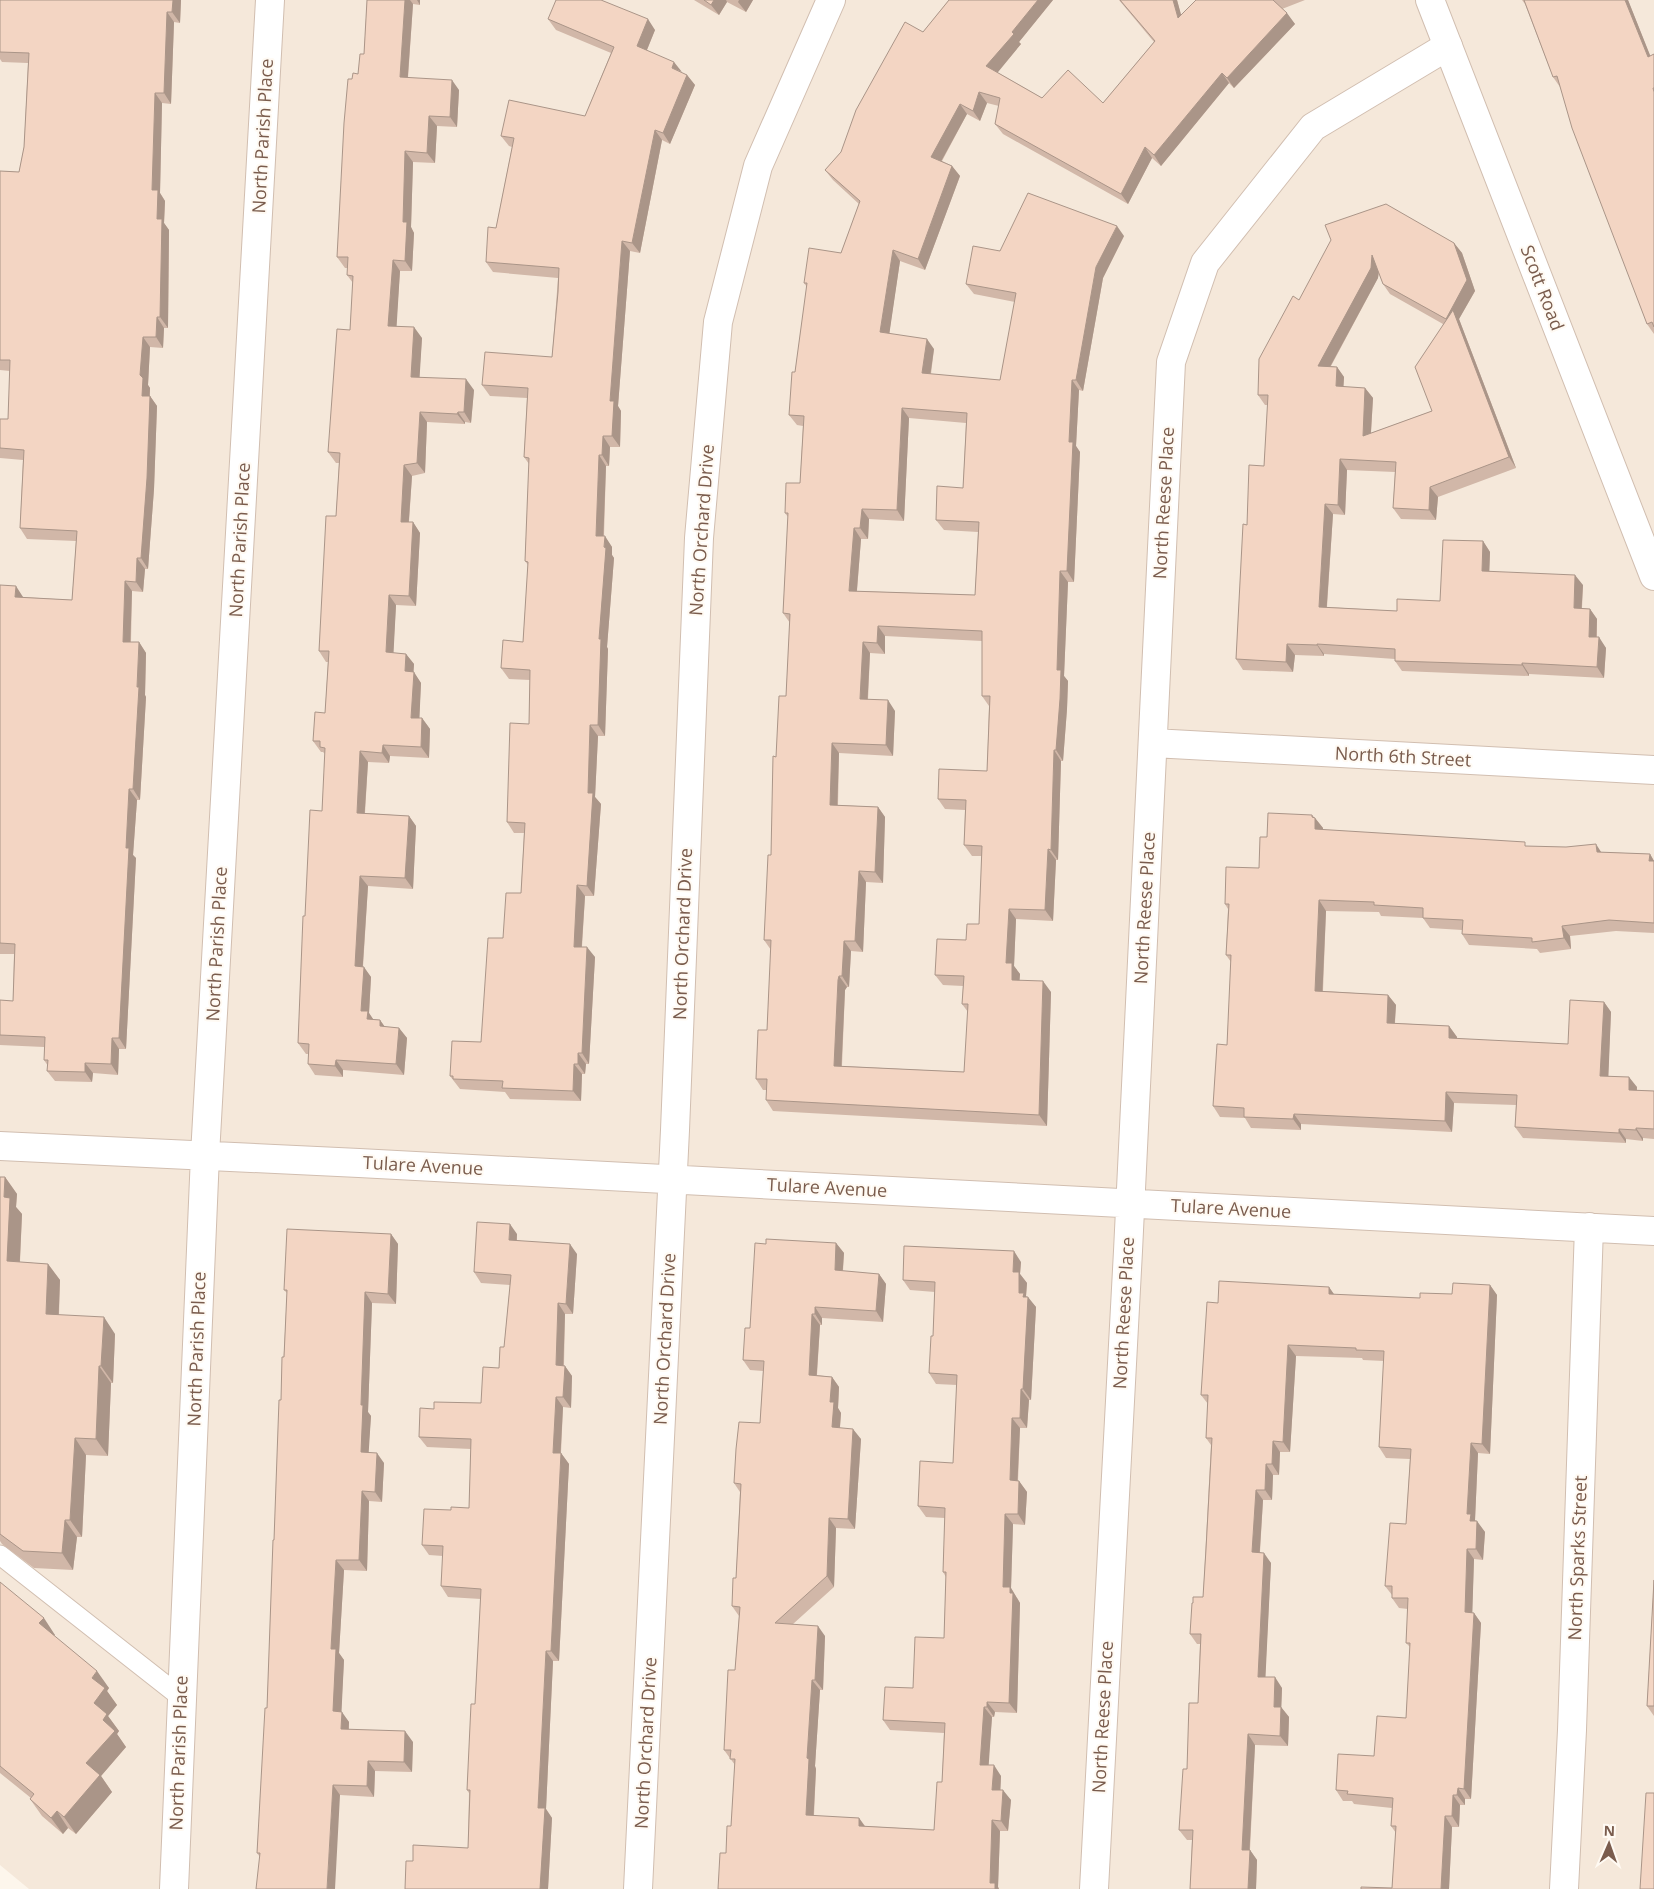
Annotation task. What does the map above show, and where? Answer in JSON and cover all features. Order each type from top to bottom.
[{"type":"street","name":"North Parish Place","points":[[174,1889],[205,1155],[270,0]]},
{"type":"street","name":"North Orchard Drive","points":[[638,1889],[672,1180],[699,538],[718,322],[758,166],[831,0]]},
{"type":"street","name":"Scott Road","points":[[1430,0],[1654,576]]},
{"type":"street","name":"North Reese Place","points":[[1094,1889],[1171,362],[1205,263],[1314,127],[1448,46]]},
{"type":"street","name":"North 6th Street","points":[[1153,743],[1654,770]]},
{"type":"street","name":"Tulare Avenue","points":[[0,1146],[205,1155],[1654,1231]]},
{"type":"street","name":"North Sparks Street","points":[[1564,1889],[1572,1730],[1589,1227]]},
{"type":"lane","points":[[0,1555],[182,1698]]},
{"type":"shaded area","points":[[0,0],[1654,0],[1654,1889],[29,1889],[0,1865]]},
{"type":"building","points":[[0,0],[173,0],[172,12],[167,12],[164,93],[155,93],[152,190],[158,190],[157,219],[162,219],[160,317],[157,317],[156,337],[143,337],[140,375],[143,378],[142,396],[150,396],[147,478],[141,558],[137,558],[136,582],[125,581],[123,642],[139,642],[137,687],[139,687],[133,789],[129,789],[126,848],[129,848],[119,1038],[112,1038],[111,1064],[85,1063],[85,1072],[47,1071],[48,1060],[44,1060],[45,1037],[0,1035],[0,1000],[13,1001],[15,944],[0,943],[0,585],[16,586],[15,597],[72,600],[77,531],[20,528],[24,450],[0,448],[0,419],[8,419],[10,360],[0,360],[0,171],[19,172],[24,147],[29,53],[0,52]]},
{"type":"building","points":[[367,0],[405,0],[400,77],[452,80],[450,117],[429,116],[427,153],[405,151],[403,222],[407,222],[405,261],[393,260],[388,326],[414,327],[411,377],[466,379],[464,412],[458,412],[457,414],[420,412],[417,463],[404,465],[401,522],[413,522],[409,596],[389,595],[386,652],[406,654],[405,671],[414,672],[411,718],[422,718],[421,747],[383,745],[382,753],[360,751],[357,813],[409,816],[405,878],[360,876],[355,966],[364,967],[361,1011],[368,1011],[367,1019],[380,1020],[380,1026],[399,1028],[396,1064],[336,1060],[335,1066],[308,1064],[309,1044],[298,1043],[303,916],[305,916],[310,810],[322,811],[325,748],[320,747],[320,741],[313,741],[315,712],[325,713],[329,651],[319,651],[326,516],[336,516],[340,453],[328,452],[337,329],[350,330],[353,276],[347,275],[348,257],[337,257],[344,123],[348,79],[352,79],[353,73],[358,74],[360,54],[364,54]]},
{"type":"building","points":[[556,0],[601,0],[648,19],[637,46],[674,62],[672,68],[687,75],[663,133],[655,130],[632,243],[622,241],[610,401],[614,401],[612,436],[603,436],[602,455],[599,455],[596,536],[605,536],[604,547],[606,548],[599,639],[601,639],[598,725],[590,725],[588,793],[593,793],[587,886],[577,885],[574,947],[587,947],[582,1053],[578,1053],[578,1064],[574,1064],[573,1091],[502,1088],[503,1081],[453,1079],[453,1076],[450,1076],[452,1041],[481,1042],[488,938],[503,938],[506,893],[521,893],[525,823],[507,822],[510,723],[529,724],[530,670],[501,668],[503,640],[523,642],[528,562],[525,561],[529,458],[524,457],[528,388],[482,385],[485,352],[552,357],[558,292],[559,268],[486,262],[488,227],[496,228],[514,138],[501,136],[509,100],[585,116],[614,47],[548,19]]},
{"type":"building","points":[[704,0],[714,0],[711,5]]},
{"type":"building","points":[[949,0],[1038,0],[1012,32],[1014,34],[986,66],[1042,98],[1068,70],[1103,103],[1155,41],[1120,0],[1173,0],[1178,18],[1196,0],[1273,0],[1287,13],[1227,78],[1222,73],[1154,155],[1145,147],[1121,194],[995,124],[1000,98],[979,92],[973,111],[960,104],[931,157],[952,166],[918,259],[893,250],[880,332],[927,339],[922,373],[1000,380],[1016,293],[966,284],[973,246],[1000,251],[1028,193],[1117,226],[1096,267],[1076,380],[1072,380],[1069,442],[1073,442],[1067,571],[1060,571],[1057,670],[1061,670],[1060,699],[1056,750],[1054,750],[1051,850],[1048,849],[1045,910],[1009,909],[1006,963],[1012,963],[1012,980],[1043,981],[1039,1115],[766,1100],[767,1079],[756,1079],[758,1030],[767,1030],[771,940],[764,940],[768,855],[771,855],[773,756],[776,757],[779,696],[786,696],[790,614],[783,613],[788,513],[785,513],[786,483],[800,483],[804,416],[789,415],[792,372],[795,372],[807,283],[804,283],[809,248],[841,253],[860,201],[825,170],[841,152],[856,110],[905,22],[923,32]],"holes":[[[902,408],[967,413],[963,488],[937,486],[936,520],[979,522],[975,595],[849,591],[854,528],[860,528],[862,509],[897,510]],[[878,626],[982,631],[982,696],[990,696],[987,771],[939,769],[938,799],[966,800],[964,845],[982,846],[979,924],[967,924],[966,940],[937,939],[935,975],[964,976],[962,1004],[968,1004],[964,1072],[834,1066],[838,980],[839,976],[842,976],[844,941],[855,941],[859,871],[875,872],[878,807],[830,805],[832,743],[886,745],[888,700],[860,699],[863,642],[877,643]]]},
{"type":"building","points":[[1524,0],[1625,0],[1648,57],[1654,54],[1654,327],[1652,322],[1647,324],[1572,128],[1557,76],[1553,77]]},
{"type":"building","points":[[1386,204],[1454,243],[1467,280],[1446,319],[1383,284],[1372,255],[1371,268],[1318,366],[1337,367],[1336,386],[1365,388],[1363,436],[1432,411],[1415,367],[1453,310],[1509,457],[1430,487],[1429,510],[1393,508],[1396,462],[1340,459],[1338,505],[1325,504],[1319,607],[1397,611],[1397,599],[1440,601],[1443,540],[1483,541],[1482,571],[1575,575],[1574,608],[1590,609],[1589,637],[1599,637],[1597,667],[1522,663],[1522,665],[1395,661],[1395,649],[1317,644],[1287,644],[1286,662],[1236,659],[1243,524],[1247,525],[1249,465],[1264,466],[1268,395],[1258,395],[1259,359],[1293,296],[1299,300],[1331,240],[1325,225]]},
{"type":"building","points":[[1268,813],[1312,815],[1315,818],[1315,829],[1525,842],[1525,846],[1566,847],[1596,844],[1597,852],[1650,854],[1649,861],[1654,861],[1654,923],[1609,920],[1562,926],[1564,938],[1532,942],[1532,938],[1462,934],[1463,920],[1423,918],[1423,908],[1374,905],[1374,902],[1319,900],[1315,991],[1388,995],[1387,1023],[1449,1026],[1449,1038],[1568,1044],[1570,1000],[1604,1002],[1600,1076],[1629,1077],[1629,1090],[1654,1091],[1654,1129],[1619,1129],[1619,1133],[1515,1127],[1517,1095],[1446,1092],[1445,1121],[1294,1114],[1293,1119],[1244,1117],[1244,1108],[1213,1106],[1217,1044],[1227,1045],[1231,955],[1226,955],[1229,904],[1225,904],[1226,867],[1259,868],[1260,837],[1267,837]]},
{"type":"building","points":[[0,1177],[5,1177],[4,1197],[10,1198],[7,1261],[48,1264],[46,1314],[104,1317],[101,1366],[99,1366],[96,1439],[75,1438],[70,1520],[65,1520],[62,1553],[23,1551],[0,1534]]},
{"type":"building","points":[[477,1222],[510,1224],[509,1240],[570,1244],[566,1304],[558,1303],[556,1365],[565,1366],[563,1397],[556,1397],[553,1453],[561,1453],[551,1651],[546,1651],[538,1808],[545,1808],[540,1889],[405,1889],[406,1861],[413,1861],[413,1845],[468,1848],[470,1790],[467,1790],[471,1704],[475,1704],[481,1589],[441,1586],[443,1546],[422,1545],[424,1509],[451,1510],[451,1507],[469,1508],[471,1439],[419,1437],[420,1408],[434,1409],[434,1402],[481,1403],[483,1367],[499,1368],[500,1347],[504,1347],[511,1275],[474,1272]]},
{"type":"building","points":[[287,1229],[391,1234],[388,1294],[365,1292],[361,1452],[377,1453],[375,1492],[362,1491],[359,1560],[336,1560],[331,1649],[336,1649],[333,1711],[342,1712],[341,1729],[405,1731],[404,1762],[368,1761],[367,1786],[333,1785],[327,1889],[256,1889],[260,1853],[257,1853],[265,1708],[267,1708],[279,1400],[281,1400],[282,1357],[284,1357],[287,1290],[284,1290]]},
{"type":"building","points":[[766,1239],[836,1243],[835,1270],[879,1274],[876,1311],[815,1307],[815,1314],[812,1314],[809,1375],[832,1377],[830,1402],[834,1402],[832,1427],[853,1429],[848,1519],[829,1518],[827,1576],[775,1623],[818,1626],[807,1758],[809,1759],[806,1815],[859,1818],[859,1826],[934,1830],[937,1782],[942,1782],[945,1723],[883,1720],[885,1687],[913,1688],[915,1637],[944,1638],[946,1572],[943,1572],[945,1508],[918,1506],[920,1461],[953,1463],[957,1375],[929,1373],[931,1336],[933,1336],[935,1282],[903,1280],[904,1246],[1014,1251],[1013,1272],[1019,1272],[1019,1293],[1024,1293],[1023,1297],[1028,1297],[1020,1418],[1012,1418],[1010,1480],[1019,1481],[1018,1514],[1005,1514],[1003,1587],[1010,1587],[1010,1593],[1013,1593],[1009,1703],[987,1702],[987,1707],[984,1707],[980,1765],[994,1765],[992,1790],[1003,1790],[1001,1821],[992,1820],[990,1883],[995,1883],[995,1889],[718,1889],[720,1853],[726,1853],[727,1826],[731,1826],[735,1759],[730,1759],[731,1750],[724,1750],[728,1670],[735,1670],[740,1607],[732,1606],[733,1578],[736,1578],[741,1484],[734,1483],[736,1449],[739,1422],[760,1423],[764,1361],[743,1360],[745,1328],[750,1328],[755,1243],[766,1244]]},
{"type":"building","points":[[1219,1281],[1329,1287],[1329,1294],[1420,1298],[1420,1293],[1452,1294],[1453,1283],[1490,1285],[1482,1444],[1471,1443],[1467,1514],[1471,1514],[1470,1521],[1477,1521],[1476,1549],[1467,1549],[1465,1612],[1474,1613],[1464,1789],[1458,1788],[1457,1795],[1453,1795],[1452,1816],[1445,1816],[1441,1889],[1361,1889],[1361,1887],[1392,1888],[1396,1826],[1391,1826],[1393,1798],[1347,1794],[1348,1791],[1336,1790],[1338,1754],[1374,1756],[1377,1716],[1406,1718],[1410,1643],[1406,1643],[1408,1598],[1392,1598],[1392,1586],[1385,1586],[1390,1523],[1406,1524],[1411,1449],[1379,1447],[1384,1351],[1288,1345],[1283,1442],[1273,1441],[1272,1464],[1266,1464],[1265,1490],[1256,1490],[1252,1552],[1264,1553],[1258,1677],[1275,1677],[1274,1707],[1281,1707],[1280,1736],[1248,1734],[1242,1850],[1250,1850],[1248,1889],[1190,1889],[1193,1830],[1179,1830],[1183,1769],[1187,1769],[1189,1703],[1198,1703],[1201,1634],[1190,1634],[1193,1597],[1203,1597],[1212,1438],[1206,1438],[1208,1395],[1201,1395],[1207,1302],[1218,1303]]},
{"type":"building","points":[[1654,1580],[1654,1706],[1647,1706]]},
{"type":"building","points":[[0,1582],[44,1618],[39,1623],[97,1671],[92,1678],[105,1688],[94,1703],[107,1714],[103,1720],[115,1731],[86,1763],[100,1775],[64,1817],[57,1811],[51,1818],[30,1799],[34,1794],[0,1766]]},
{"type":"building","points":[[1646,1793],[1654,1793],[1654,1889],[1640,1889]]}]
